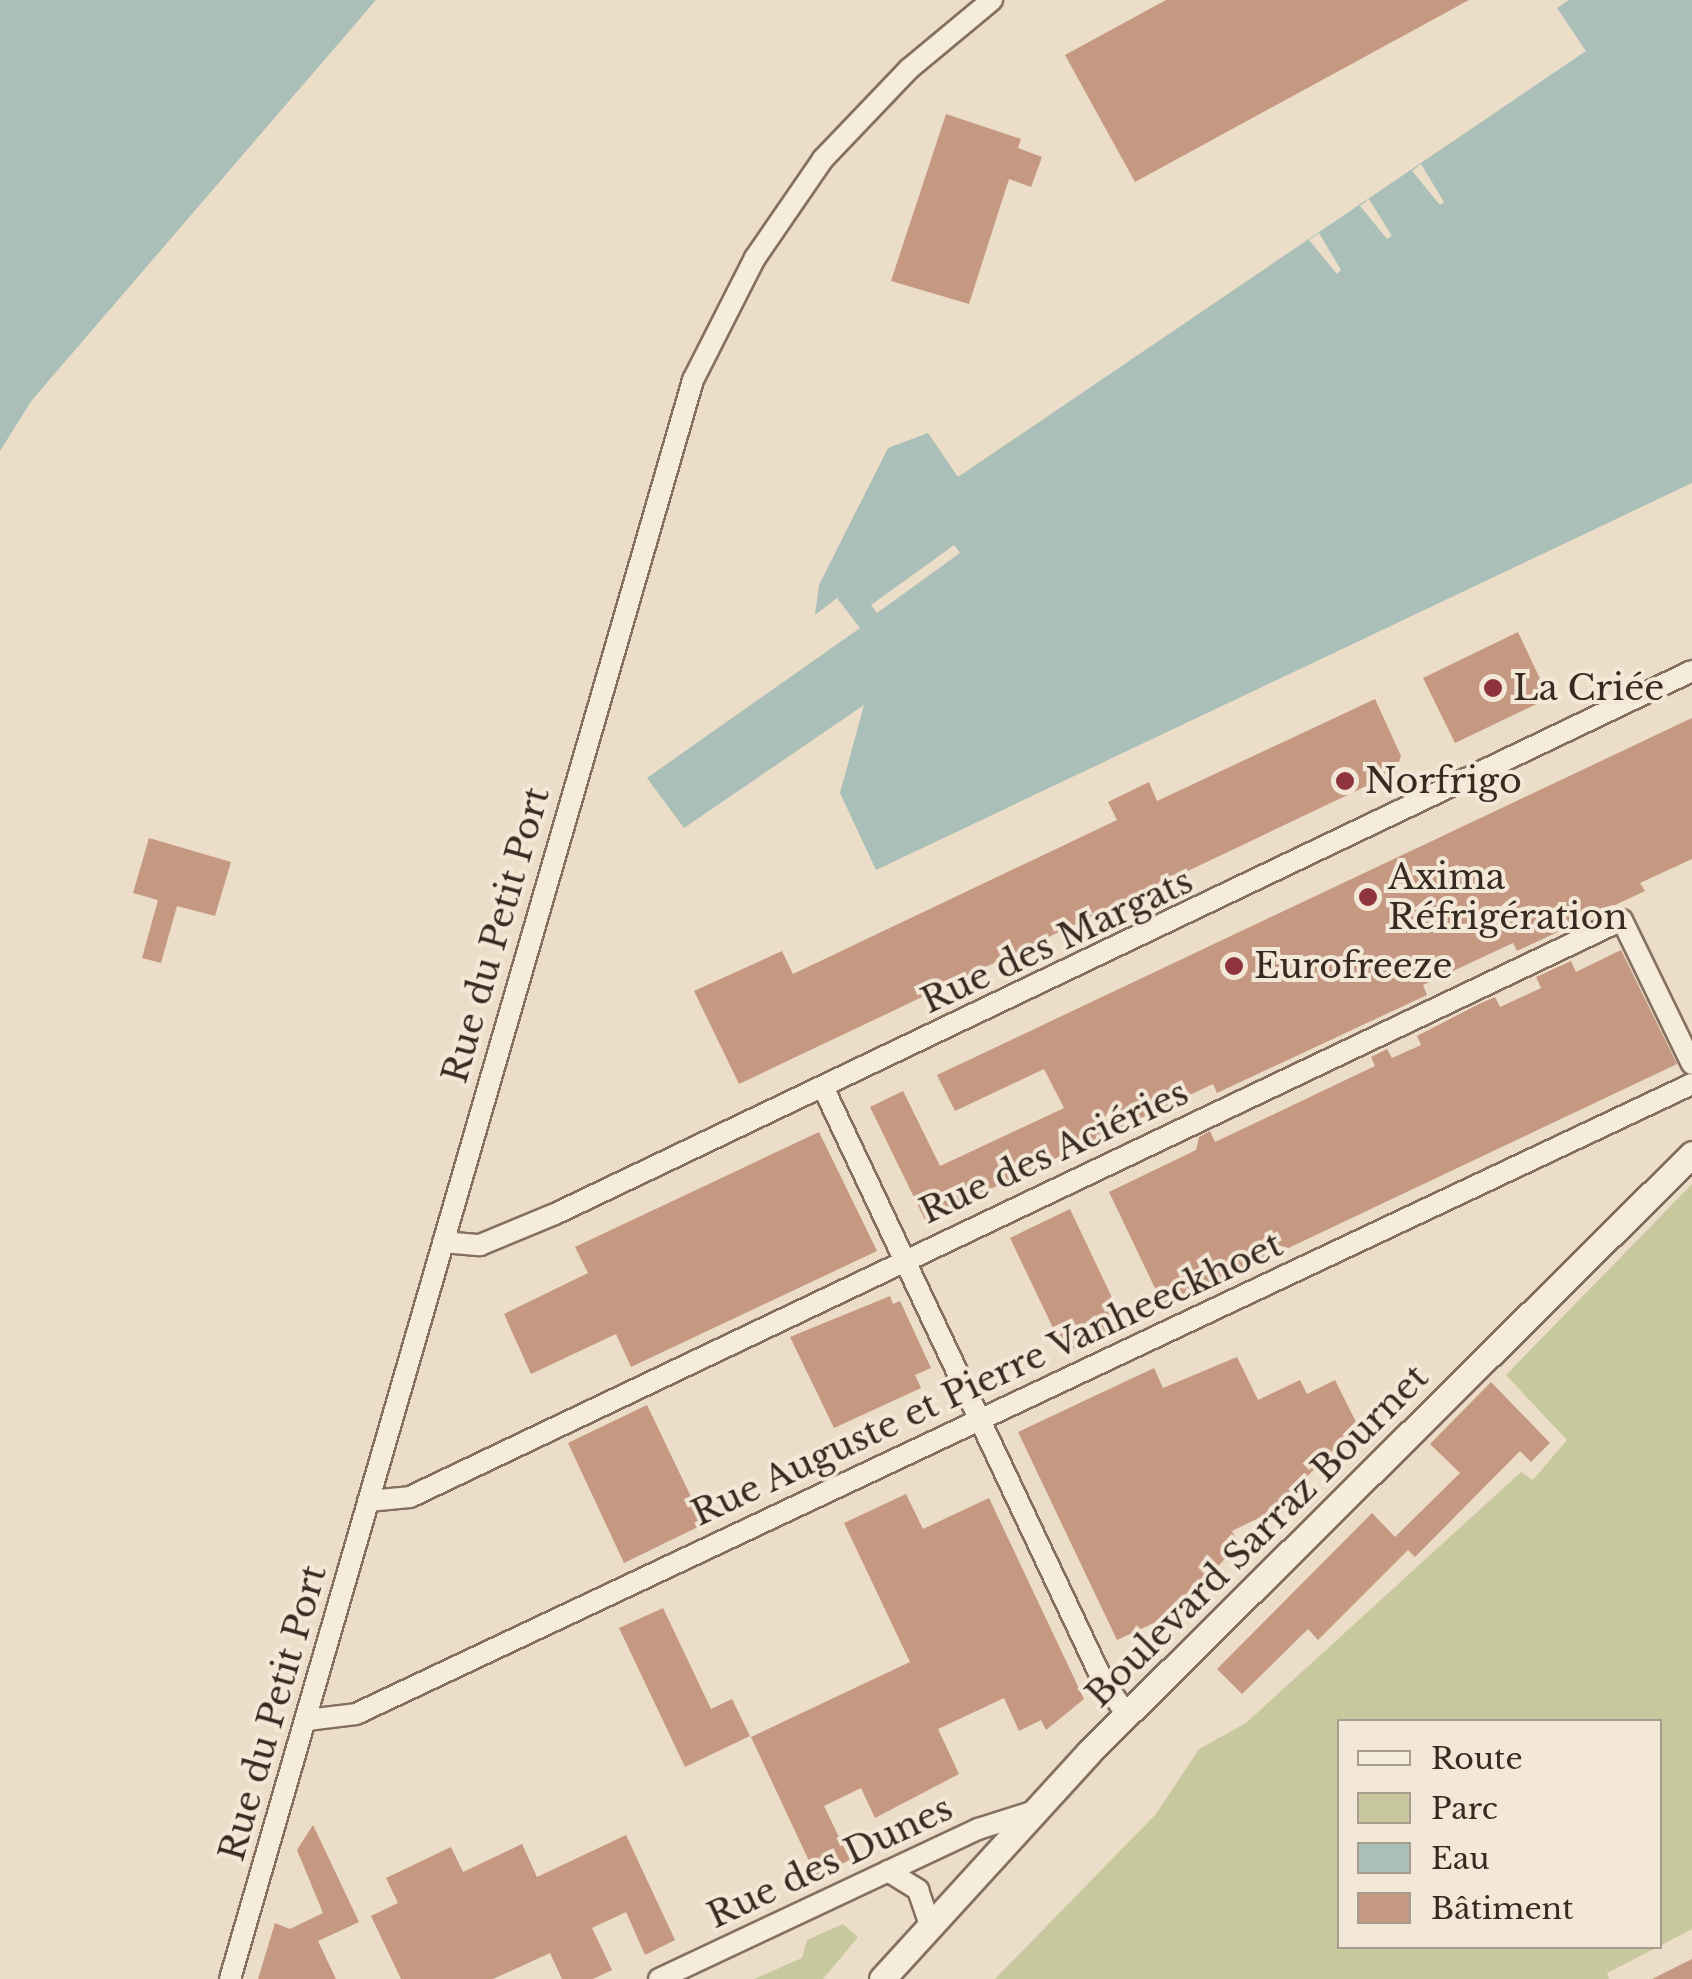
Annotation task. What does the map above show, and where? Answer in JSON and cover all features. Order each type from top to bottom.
[{"type":"street","name":"Rue du Petit Port","points":[[230,1979],[670,446],[704,353],[774,226],[824,159],[909,70],[992,0]]},
{"type":"street","name":"Rue des Margats","points":[[443,1242],[472,1246],[504,1236],[1692,671]]},
{"type":"street","name":"Rue des Aciéries","points":[[368,1501],[410,1497],[1622,920],[1692,1064]]},
{"type":"street","name":"Rue Auguste et Pierre Vanheeckhoet","points":[[307,1720],[356,1714],[1692,1084]]},
{"type":"street","points":[[823,1087],[1102,1679],[1127,1715]]},
{"type":"street","name":"Boulevard Sarraz Bournet","points":[[882,1979],[1032,1812],[1127,1715],[1692,1154]]},
{"type":"street","name":"Rue des Dunes","points":[[659,1979],[990,1823],[1032,1812]]},
{"type":"street","points":[[888,1871],[918,1890],[930,1924]]},
{"type":"green space","points":[[1692,1184],[1692,1929],[1662,1945],[1662,1719],[1337,1719],[1337,1949],[1654,1949],[1607,1973],[1609,1979],[995,1979],[1156,1814],[1199,1749],[1246,1723],[1521,1472],[1533,1480],[1567,1440],[1506,1375]]},
{"type":"green space","points":[[843,1924],[858,1937],[823,1979],[754,1979],[802,1958],[807,1940]]},
{"type":"water","points":[[0,0],[376,0],[32,400],[0,451]]},
{"type":"water","points":[[1569,0],[1692,0],[1692,483],[876,870],[840,793],[864,705],[684,828],[647,778],[860,628],[837,598],[815,615],[819,585],[888,448],[928,433],[958,477],[1586,51],[1557,8]]},
{"type":"pier","points":[[1421,164],[1444,202],[1440,205],[1412,171]]},
{"type":"pier","points":[[1369,199],[1392,236],[1387,239],[1360,206]]},
{"type":"pier","points":[[1319,233],[1341,270],[1337,274],[1309,240]]},
{"type":"pier","points":[[954,545],[960,553],[877,613],[871,605]]},
{"type":"building","points":[[1166,0],[1469,0],[1135,182],[1065,55]]},
{"type":"building","points":[[946,114],[1021,139],[1018,148],[1042,157],[1031,187],[1009,179],[969,304],[891,281]]},
{"type":"building","points":[[1518,632],[1549,698],[1455,743],[1423,678]]},
{"type":"building","points":[[1375,699],[1401,756],[1396,772],[739,1084],[694,991],[782,951],[793,974],[1117,820],[1108,802],[1149,782],[1157,801]]},
{"type":"building","points":[[1692,718],[1692,859],[1640,883],[1645,891],[1517,951],[1513,943],[1423,985],[1427,995],[1217,1093],[1213,1084],[925,1220],[870,1107],[903,1091],[940,1166],[1064,1108],[1044,1069],[955,1111],[937,1075]]},
{"type":"building","points":[[149,838],[231,862],[215,916],[177,906],[161,963],[142,958],[158,900],[133,893]]},
{"type":"building","points":[[1621,950],[1677,1064],[1164,1307],[1109,1192],[1196,1150],[1199,1137],[1210,1131],[1215,1142],[1375,1066],[1371,1057],[1387,1049],[1392,1058],[1421,1045],[1417,1036],[1479,1004],[1495,997],[1500,1007],[1541,988],[1536,977],[1571,961],[1576,972]]},
{"type":"building","points":[[819,1132],[877,1251],[631,1367],[616,1334],[531,1374],[504,1314],[588,1273],[575,1247]]},
{"type":"building","points":[[1070,1209],[1125,1325],[1065,1353],[1010,1238]]},
{"type":"building","points":[[890,1296],[893,1304],[900,1301],[931,1368],[915,1375],[921,1388],[834,1428],[790,1337]]},
{"type":"building","points":[[1237,1357],[1258,1400],[1300,1380],[1307,1394],[1335,1380],[1358,1426],[1271,1512],[1232,1531],[1239,1545],[1167,1617],[1117,1640],[1018,1432],[1154,1368],[1163,1388]]},
{"type":"building","points":[[1491,1382],[1550,1443],[1531,1462],[1520,1451],[1415,1557],[1408,1550],[1318,1640],[1308,1629],[1242,1694],[1217,1669],[1372,1513],[1395,1537],[1460,1473],[1430,1444]]},
{"type":"building","points":[[647,1405],[704,1524],[624,1563],[568,1443]]},
{"type":"building","points":[[906,1494],[923,1529],[989,1498],[1084,1699],[1046,1730],[1041,1720],[1019,1731],[1004,1698],[938,1729],[959,1774],[875,1818],[861,1788],[824,1806],[850,1860],[816,1876],[751,1737],[910,1662],[844,1523]]},
{"type":"building","points":[[663,1608],[711,1709],[732,1699],[750,1736],[685,1767],[619,1628]]},
{"type":"building","points":[[313,1825],[359,1922],[318,1941],[336,1979],[258,1979],[275,1923],[290,1929],[323,1913],[297,1850]]},
{"type":"building","points":[[626,1835],[675,1940],[645,1955],[626,1912],[592,1928],[612,1970],[593,1979],[562,1979],[550,1953],[493,1979],[401,1979],[371,1916],[398,1903],[386,1878],[451,1847],[463,1872],[522,1844],[537,1877]]},
{"type":"building","points":[[1692,1959],[1692,1979],[1652,1979]]},
{"type":"place","name":"La Criée","points":[[1493,688]]},
{"type":"place","name":"Norfrigo","points":[[1345,781]]},
{"type":"place","name":"Axima Réfrigération","points":[[1368,897]]},
{"type":"place","name":"Eurofreeze","points":[[1234,966]]}]
